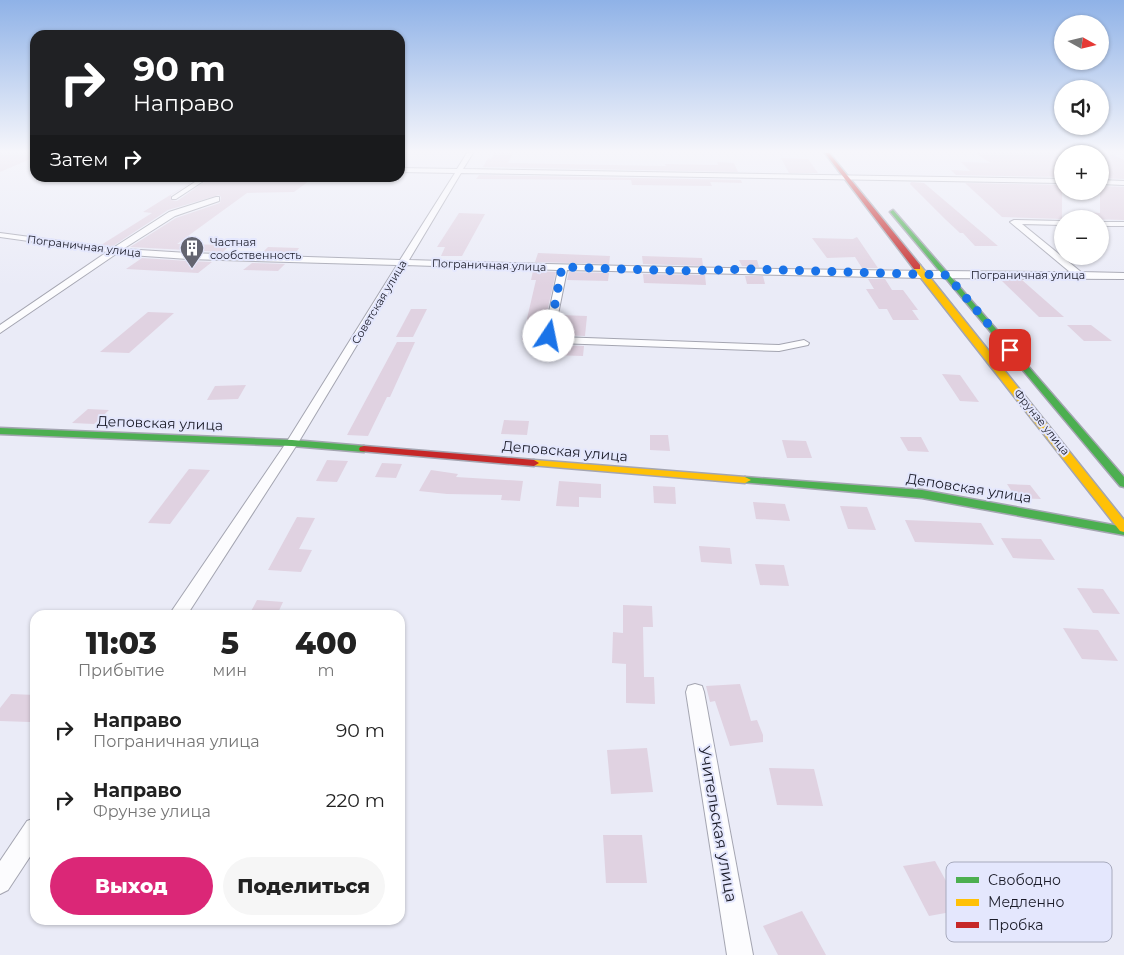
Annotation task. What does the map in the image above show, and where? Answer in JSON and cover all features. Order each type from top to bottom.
[{"type":"main road","name":"Фрунзе улица","points":[[863,198],[1124,530]]},
{"type":"main road","name":"Фрунзе улица","points":[[881,198],[1124,484]]},
{"type":"main road","name":"Деповская улица","points":[[0,431],[295,438],[922,494],[1124,530]]},
{"type":"street","name":"Советская улица","points":[[181,610],[295,438],[443,198]]},
{"type":"street","points":[[0,330],[146,229],[172,214],[216,199]]},
{"type":"street","points":[[1054,223],[1014,222],[1054,254]]},
{"type":"street","points":[[1109,224],[1124,224]]},
{"type":"street","name":"Пограничная улица","points":[[1,236],[116,251],[188,256],[681,271],[749,269],[924,275],[1078,274],[1124,276]]},
{"type":"street","points":[[1067,265],[1078,274]]},
{"type":"street","points":[[562,267],[549,336],[557,340],[779,348],[804,343]]},
{"type":"street","name":"Учительская улица","points":[[695,692],[740,955]]},
{"type":"street","points":[[0,882],[30,837]]},
{"type":"building","points":[[166,198],[177,201],[182,198],[210,198],[168,210],[113,246],[101,245],[152,213],[143,212]]},
{"type":"building","points":[[221,198],[241,198],[177,244],[230,245],[223,252],[130,247],[176,218],[220,203]]},
{"type":"building","points":[[924,198],[941,198],[998,246],[975,246],[963,233],[960,233]]},
{"type":"building","points":[[981,198],[1054,198],[1054,200],[1062,200],[1062,210],[1054,210],[1054,219],[1002,217]]},
{"type":"building","points":[[1109,198],[1124,198],[1124,220],[1109,220],[1109,210],[1100,210],[1100,200],[1109,200]]},
{"type":"building","points":[[459,213],[485,214],[462,256],[441,256],[445,247],[437,247]]},
{"type":"building","points":[[857,237],[878,268],[862,268],[855,257],[827,258],[812,238],[853,239]]},
{"type":"building","points":[[268,247],[299,248],[294,255],[261,254]]},
{"type":"building","points":[[538,253],[610,256],[609,264],[535,262]]},
{"type":"building","points":[[642,256],[702,258],[703,266],[643,264]]},
{"type":"building","points":[[142,258],[212,262],[198,273],[126,269]]},
{"type":"building","points":[[739,260],[757,260],[759,267],[742,266]]},
{"type":"building","points":[[252,263],[285,264],[278,271],[243,270]]},
{"type":"building","points":[[533,271],[556,272],[542,335],[549,341],[522,340],[536,280],[531,280]]},
{"type":"building","points":[[569,272],[609,273],[608,281],[567,280]]},
{"type":"building","points":[[643,274],[705,275],[706,285],[644,283]]},
{"type":"building","points":[[745,276],[763,276],[765,284],[747,284]]},
{"type":"building","points":[[868,279],[885,279],[892,290],[903,290],[918,310],[912,310],[919,320],[893,320],[887,309],[879,309],[866,289],[874,289]]},
{"type":"building","points":[[1001,280],[1022,280],[1064,317],[1039,317]]},
{"type":"building","points":[[411,309],[427,309],[413,337],[396,337]]},
{"type":"building","points":[[148,312],[174,313],[129,353],[100,352]]},
{"type":"building","points":[[560,315],[587,316],[585,336],[560,335],[556,333]]},
{"type":"building","points":[[1067,325],[1091,325],[1112,341],[1084,341]]},
{"type":"building","points":[[397,342],[415,342],[390,397],[387,397],[368,436],[347,435]]},
{"type":"building","points":[[553,342],[557,345],[584,346],[583,356],[550,355]]},
{"type":"building","points":[[942,374],[960,375],[979,402],[960,401]]},
{"type":"building","points":[[246,385],[238,399],[207,400],[215,386]]},
{"type":"building","points":[[88,409],[109,410],[94,424],[72,423]]},
{"type":"building","points":[[504,420],[529,421],[527,435],[501,434]]},
{"type":"building","points":[[650,435],[668,435],[670,451],[650,450]]},
{"type":"building","points":[[900,437],[921,437],[929,452],[908,451]]},
{"type":"building","points":[[782,440],[806,441],[812,458],[787,458]]},
{"type":"building","points":[[327,460],[348,461],[337,482],[316,481]]},
{"type":"building","points":[[382,463],[402,464],[396,478],[375,477]]},
{"type":"building","points":[[189,469],[210,470],[170,524],[148,523]]},
{"type":"building","points":[[431,470],[458,474],[456,477],[523,481],[520,501],[501,500],[502,495],[447,494],[419,491]]},
{"type":"building","points":[[559,481],[601,484],[601,498],[579,497],[579,507],[556,506]]},
{"type":"building","points":[[1007,484],[1030,485],[1041,499],[1016,498]]},
{"type":"building","points":[[653,486],[675,487],[676,504],[654,503]]},
{"type":"building","points":[[753,502],[785,504],[790,521],[756,519]]},
{"type":"building","points":[[840,506],[867,507],[876,530],[848,529]]},
{"type":"building","points":[[297,517],[315,518],[299,549],[312,550],[301,572],[268,570]]},
{"type":"building","points":[[905,520],[981,523],[994,545],[915,542]]},
{"type":"building","points":[[1001,538],[1041,539],[1055,560],[1013,558]]},
{"type":"building","points":[[699,546],[730,548],[732,564],[701,562]]},
{"type":"building","points":[[755,564],[784,565],[789,586],[760,585]]},
{"type":"building","points":[[1077,588],[1103,589],[1120,614],[1093,613]]},
{"type":"building","points":[[257,600],[283,602],[279,610],[252,610]]},
{"type":"building","points":[[623,605],[652,606],[653,627],[643,627],[644,677],[654,677],[655,704],[626,703],[626,664],[612,663],[613,632],[623,633]]},
{"type":"building","points":[[1063,628],[1098,630],[1118,661],[1082,659]]},
{"type":"building","points":[[740,684],[751,721],[757,720],[763,735],[763,742],[730,746],[715,701],[710,702],[706,686]]},
{"type":"building","points":[[11,694],[30,695],[30,722],[0,721],[0,708]]},
{"type":"building","points":[[647,748],[653,792],[611,794],[607,750]]},
{"type":"building","points":[[769,768],[814,769],[823,806],[777,805]]},
{"type":"building","points":[[603,835],[642,835],[647,883],[606,883]]},
{"type":"building","points":[[935,861],[946,881],[946,913],[929,916],[903,866]]},
{"type":"building","points":[[802,911],[826,955],[778,955],[763,926]]},
{"type":"traffic: fast","points":[[893,212],[1124,484]]},
{"type":"traffic: fast","points":[[0,431],[292,443],[364,449]]},
{"type":"traffic: fast","points":[[745,480],[922,494],[1124,531]]},
{"type":"traffic: slow","points":[[917,267],[1124,528]]},
{"type":"traffic: slow","points":[[534,463],[745,480]]},
{"type":"traffic: jam","points":[[862,198],[917,267]]},
{"type":"traffic: jam","points":[[364,449],[534,463]]},
{"type":"place","name":"Частная сообственность","points":[[192,269]]},
{"type":"route","points":[[549,336],[562,267],[681,271],[749,269],[947,275],[1010,350]]}]
